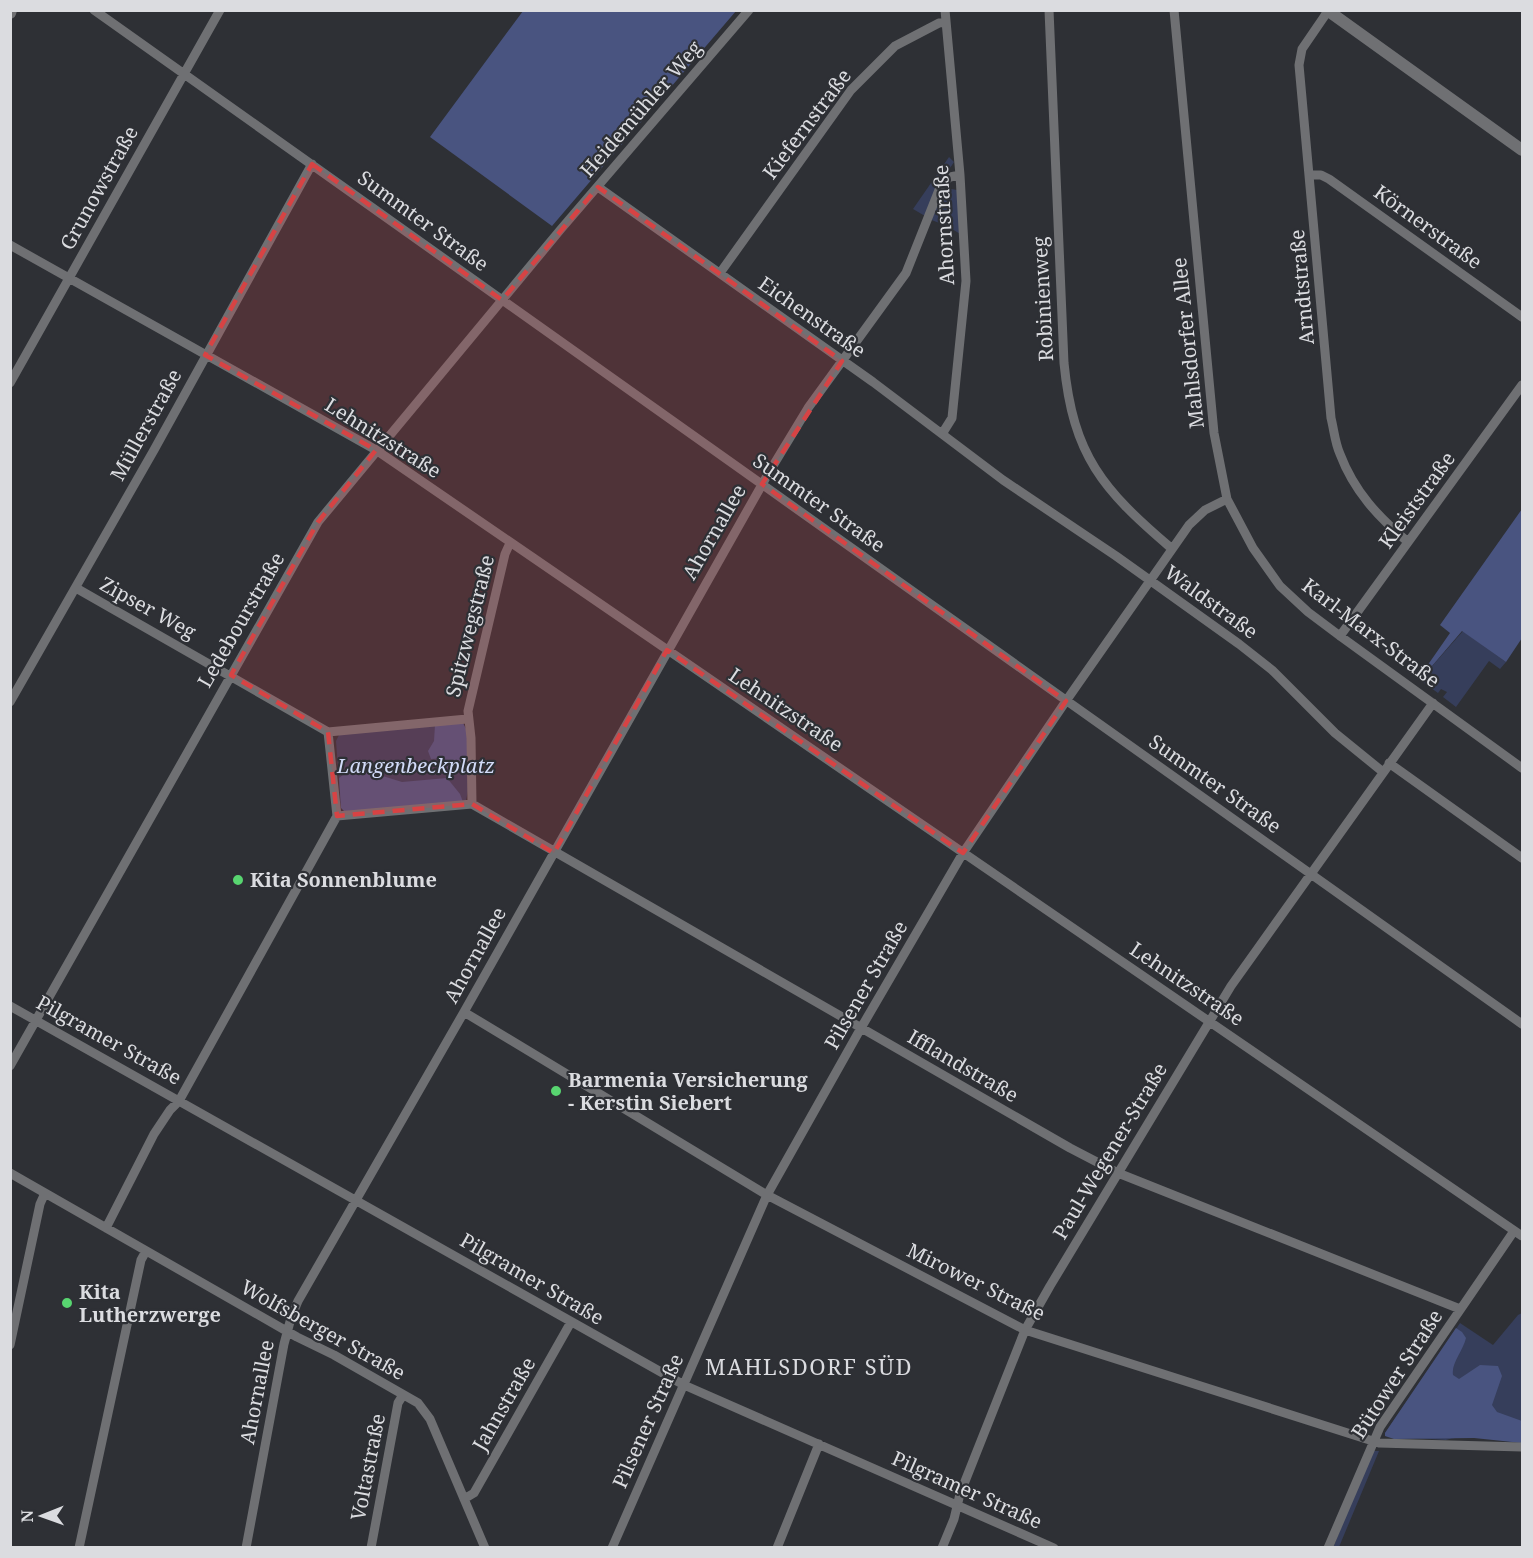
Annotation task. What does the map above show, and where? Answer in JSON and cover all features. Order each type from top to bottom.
[{"type":"street","name":"Summter Straße","points":[[94,10],[1522,1024]]},
{"type":"street","name":"Grunowstraße","points":[[10,383],[220,10]]},
{"type":"street","name":"Heidemühler Weg","points":[[560,231],[749,10]]},
{"type":"street","name":"Ahornstraße","points":[[942,434],[952,418],[966,281],[960,175],[945,10]]},
{"type":"street","name":"Robinienweg","points":[[1049,10],[1064,363],[1071,408],[1083,448],[1101,480],[1115,497],[1171,548]]},
{"type":"street","name":"Mahlsdorfer Allee","points":[[1174,10],[1214,433],[1227,500]]},
{"type":"street","points":[[1327,11],[1522,150]]},
{"type":"street","name":"Arndtstraße","points":[[1327,11],[1305,45],[1299,65],[1331,418],[1339,453],[1353,482],[1382,520],[1408,542]]},
{"type":"street","name":"Kiefernstraße","points":[[720,273],[851,90],[895,46],[939,23],[946,22]]},
{"type":"street","name":"Müllerstraße","points":[[10,702],[312,164]]},
{"type":"street","name":"Ahornallee","points":[[246,1548],[287,1331],[298,1301],[762,484],[808,408],[906,273],[941,185],[950,177],[960,175]]},
{"type":"street","name":"Körnerstraße","points":[[1309,175],[1321,175],[1329,179],[1522,317]]},
{"type":"street","name":"Eichenstraße","points":[[598,188],[720,273],[1003,480]]},
{"type":"street","name":"Ledebourstraße","points":[[10,1066],[318,522],[560,231]]},
{"type":"street","name":"Lehnitzstraße","points":[[10,245],[376,450],[1518,1233]]},
{"type":"street","name":"Kleiststraße","points":[[1340,636],[1522,385]]},
{"type":"street","name":"Waldstraße","points":[[1003,480],[1149,580],[1272,670],[1335,733],[1383,772]]},
{"type":"street","points":[[1149,580],[1189,525],[1205,510],[1227,500]]},
{"type":"street","name":"Karl-Marx-Straße","points":[[1227,500],[1253,548],[1280,586],[1308,612],[1433,703],[1521,763]]},
{"type":"street","name":"Spitzwegstraße","points":[[468,719],[505,554],[510,543]]},
{"type":"street","name":"Pilsener Straße","points":[[612,1548],[767,1195],[963,853],[1149,580]]},
{"type":"street","name":"Zipser Weg","points":[[76,588],[328,732]]},
{"type":"street","name":"Paul-Wegener-Straße","points":[[942,1548],[960,1494],[1025,1330],[1231,986],[1433,703]]},
{"type":"street","points":[[106,1228],[154,1134],[179,1101],[337,816],[328,732],[468,719],[471,738],[471,804],[337,816]]},
{"type":"street","points":[[1389,763],[1522,858]]},
{"type":"street","name":"Ifflandstraße","points":[[471,804],[1070,1148],[1118,1173],[1460,1309]]},
{"type":"street","name":"Pilgramer Straße","points":[[10,1006],[684,1385],[1054,1548]]},
{"type":"street","name":"Mirower Straße","points":[[464,1012],[767,1195],[1025,1330],[1378,1443],[1522,1447]]},
{"type":"street","name":"Wolfsberger Straße","points":[[10,1173],[418,1403],[430,1419],[485,1548]]},
{"type":"street","points":[[10,1345],[40,1204],[45,1193]]},
{"type":"street","name":"Bütower Straße","points":[[1328,1548],[1372,1440],[1380,1426],[1460,1309],[1518,1233]]},
{"type":"street","points":[[80,1548],[141,1260],[146,1251]]},
{"type":"street","name":"Jahnstraße","points":[[464,1499],[474,1493],[571,1322]]},
{"type":"street","name":"Voltastraße","points":[[371,1548],[398,1403],[402,1395]]},
{"type":"street","points":[[777,1548],[819,1444]]},
{"type":"highlighted area","points":[[312,164],[502,300],[598,187],[720,273],[842,361],[762,484],[1066,701],[963,853],[667,650],[554,853],[472,804],[337,816],[328,732],[231,675],[318,522],[376,450],[205,355]]},
{"type":"green space","points":[[949,157],[954,162],[937,188],[925,216],[913,209]]},
{"type":"green space","points":[[946,188],[957,190],[962,235],[929,219]]},
{"type":"green space","points":[[1463,631],[1506,662],[1500,669],[1489,661],[1456,707],[1443,697],[1447,692],[1441,689],[1438,693],[1420,680]]},
{"type":"green space","name":"Langenbeckplatz","points":[[463,723],[467,731],[468,791],[466,800],[463,802],[341,808],[336,741],[340,733]]},
{"type":"green space","points":[[1522,1313],[1522,1443],[1474,1437],[1446,1440],[1385,1436],[1460,1323],[1493,1345]]},
{"type":"green space","points":[[1372,1451],[1379,1451],[1339,1547],[1333,1548]]},
{"type":"shaded area","points":[[523,11],[736,11],[552,226],[430,137]]},
{"type":"shaded area","points":[[1522,509],[1522,638],[1506,662],[1462,631],[1420,680],[1418,679],[1450,633],[1440,625]]},
{"type":"shaded area","points":[[463,723],[467,731],[468,773],[453,770],[447,773],[445,758],[431,759],[428,751],[434,741],[435,725]]},
{"type":"shaded area","points":[[357,768],[402,782],[447,778],[460,794],[463,802],[345,812],[341,808],[339,778]]},
{"type":"shaded area","points":[[1456,1328],[1466,1338],[1454,1366],[1453,1375],[1459,1379],[1480,1365],[1498,1366],[1502,1376],[1492,1405],[1497,1412],[1522,1421],[1522,1443],[1474,1438],[1394,1439],[1385,1436]]},
{"type":"place","name":"Kita Sonnenblume","points":[[238,880]]},
{"type":"place","name":"Barmenia Versicherung - Kerstin Siebert","points":[[556,1091]]},
{"type":"place","name":"Kita Lutherzwerge","points":[[67,1303]]},
{"type":"district","name":"MAHLSDORF SÜD","points":[[809,1367]]}]
